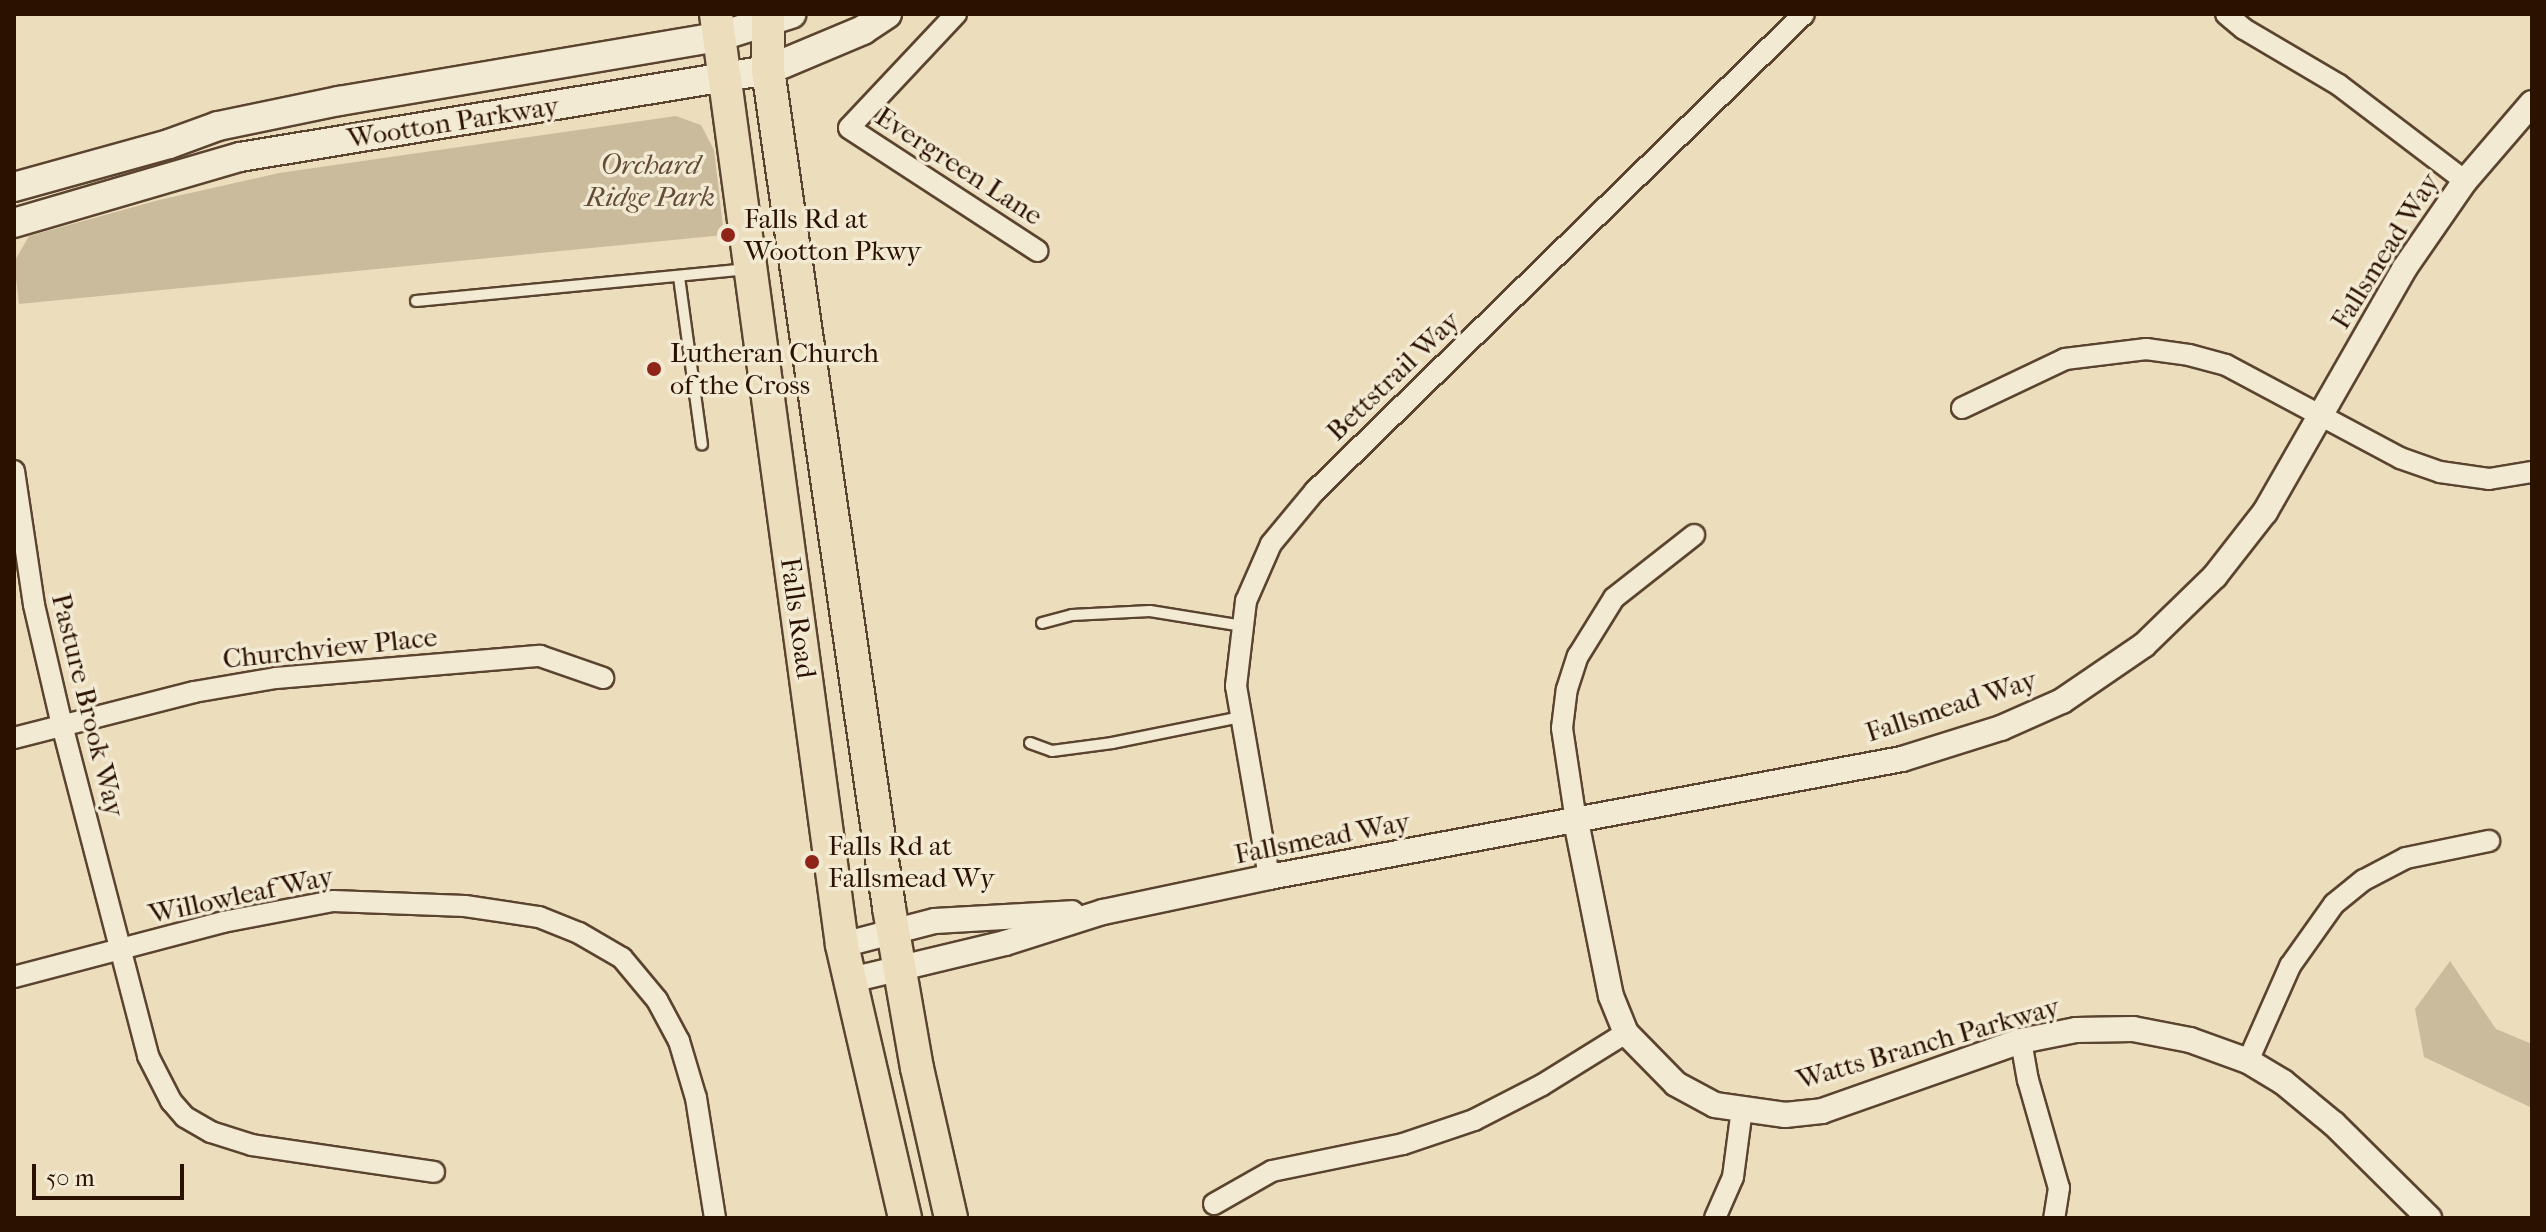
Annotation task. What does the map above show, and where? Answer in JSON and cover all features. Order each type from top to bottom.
[{"type":"main road","name":"Wootton Parkway","points":[[14,223],[240,157],[768,70],[863,30],[887,14]]},
{"type":"main road","name":"Wootton Parkway","points":[[14,187],[233,123],[717,26],[776,17]]},
{"type":"main road","name":"Falls Road","points":[[776,17],[768,70],[893,931],[917,1068],[951,1218]]},
{"type":"main road","name":"Falls Road","points":[[717,26],[842,945],[905,1218]]},
{"type":"street","name":"Evergreen Lane","points":[[956,14],[849,128],[1038,251]]},
{"type":"street","name":"Bettstrail Way","points":[[1269,877],[1236,686],[1246,601],[1271,544],[1315,491],[1804,14]]},
{"type":"street","points":[[2226,14],[2244,29],[2339,85],[2465,181]]},
{"type":"street","name":"Fallsmead Way","points":[[851,980],[1005,943],[1103,912],[1269,877],[1902,759],[2001,728],[2062,701],[2144,645],[2215,576],[2265,512],[2404,269],[2465,181],[2532,103]]},
{"type":"street","points":[[1962,408],[2065,359],[2146,349],[2189,355],[2226,365],[2400,458],[2440,472],[2489,479],[2532,472]]},
{"type":"street","name":"Pasture Brook Way","points":[[14,471],[34,605],[62,725],[148,1056],[171,1101],[185,1117],[211,1132],[252,1145],[434,1172]]},
{"type":"street","points":[[1576,821],[1562,728],[1567,689],[1578,656],[1614,598],[1694,535]]},
{"type":"street","name":"Churchview Place","points":[[14,738],[194,692],[276,678],[540,656],[603,678]]},
{"type":"street","name":"Watts Branch Parkway","points":[[1576,821],[1611,996],[1626,1033],[1676,1084],[1715,1105],[1785,1115],[1822,1111],[2021,1041],[2076,1030],[2133,1029],[2190,1040],[2248,1061],[2283,1082],[2334,1124],[2429,1218]]},
{"type":"street","points":[[2248,1061],[2290,966],[2334,904],[2364,880],[2406,858],[2489,841]]},
{"type":"street","name":"Willowleaf Way","points":[[14,977],[223,922],[333,901],[465,906],[539,917],[579,933],[622,958],[657,1000],[679,1041],[696,1098],[715,1218]]},
{"type":"street","name":"Fallsmead Way","points":[[842,945],[924,922],[1006,914],[1103,912]]},
{"type":"street","points":[[1214,1204],[1272,1171],[1403,1144],[1474,1120],[1542,1085],[1626,1033]]},
{"type":"street","points":[[2021,1041],[2028,1080],[2059,1188],[2054,1218]]},
{"type":"street","points":[[1715,1218],[1733,1177],[1742,1109]]},
{"type":"lane","points":[[416,301],[750,268]]},
{"type":"lane","points":[[679,277],[702,444]]},
{"type":"lane","points":[[1042,623],[1072,615],[1150,611],[1243,626]]},
{"type":"lane","points":[[1030,743],[1052,751],[1112,743],[1241,717]]},
{"type":"green space","name":"Orchard Ridge Park","points":[[676,116],[701,125],[714,150],[724,235],[19,304],[14,262],[29,236],[159,200],[279,173]]},
{"type":"green space","points":[[2450,961],[2496,1029],[2532,1044],[2532,1108],[2424,1057],[2415,1009]]},
{"type":"place","name":"Falls Rd at Wootton Pkwy","points":[[728,235]]},
{"type":"place","name":"Lutheran Church of the Cross","points":[[654,369]]},
{"type":"place","name":"Falls Rd at Fallsmead Wy","points":[[812,862]]}]
